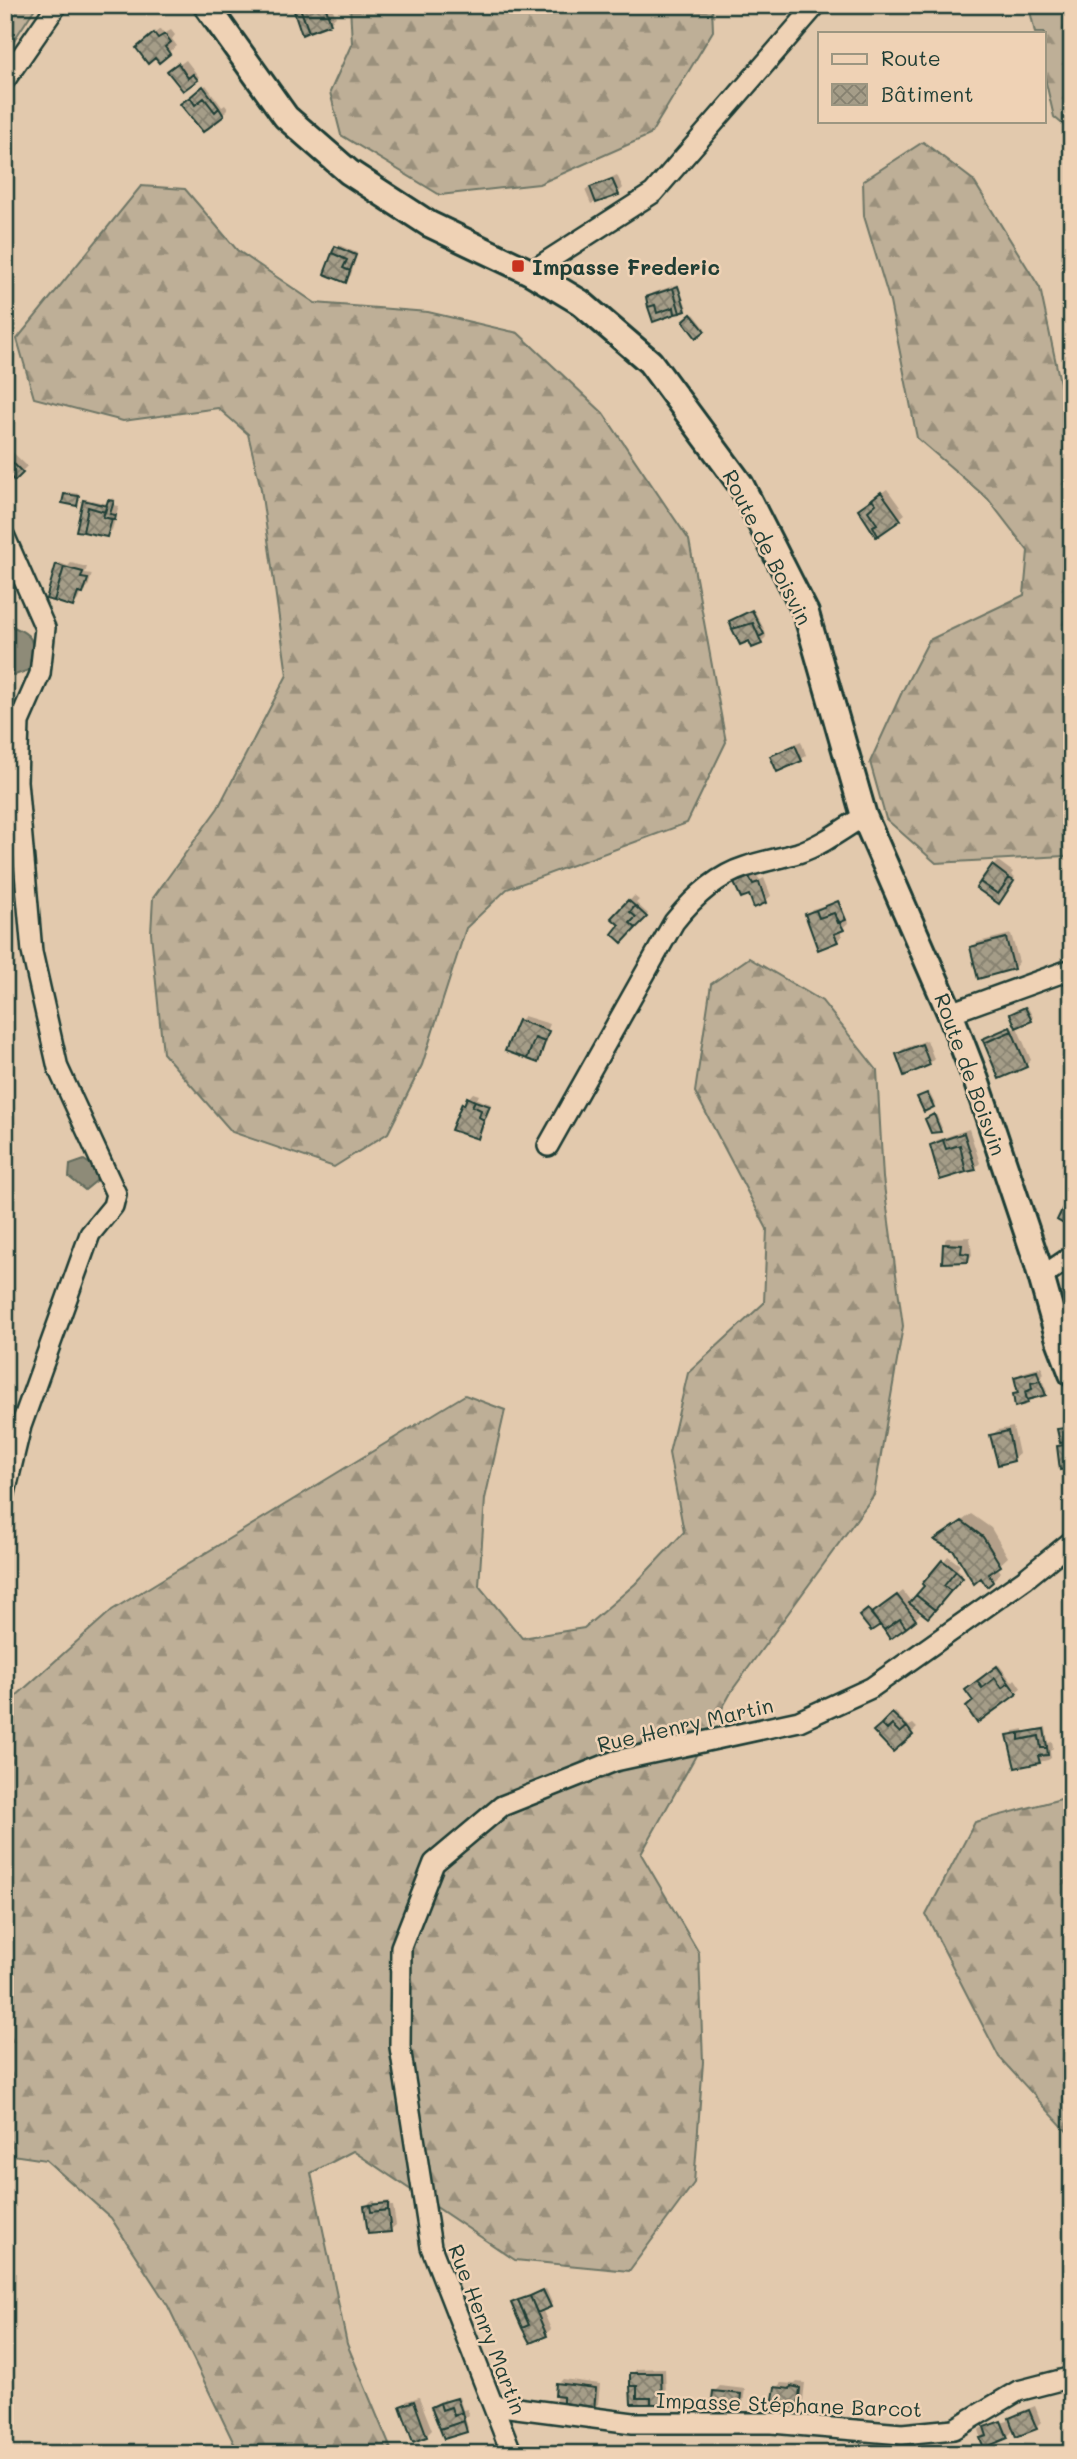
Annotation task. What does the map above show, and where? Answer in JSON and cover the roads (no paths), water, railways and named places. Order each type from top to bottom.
[{"type":"main road","name":"Route de Boisvin","points":[[206,5],[286,117],[349,172],[429,224],[530,272],[580,302],[650,362],[741,485],[807,612],[864,816],[950,1013],[976,1080],[1072,1374]]},
{"type":"street","points":[[5,80],[57,5]]},
{"type":"street","points":[[530,272],[653,193],[816,5]]},
{"type":"street","points":[[5,537],[45,628],[40,674],[19,722],[18,781],[32,952],[58,1068],[116,1194],[113,1206],[90,1234],[21,1426],[5,1493]]},
{"type":"street","points":[[548,1146],[674,922],[688,905],[714,882],[733,872],[800,852],[864,816]]},
{"type":"street","points":[[950,1013],[1072,969]]},
{"type":"street","points":[[1041,1276],[1072,1256]]},
{"type":"street","name":"Rue Henry Martin","points":[[512,2454],[431,2247],[400,2047],[401,1947],[434,1863],[502,1807],[577,1776],[615,1761],[799,1721],[871,1688],[1025,1579],[1072,1541]]},
{"type":"street","name":"Impasse Stéphane Barcot","points":[[494,2405],[633,2423],[772,2423],[902,2434],[954,2429],[1018,2391],[1072,2377]]},
{"type":"place","name":"Impasse Frederic","points":[[518,266]]}]
